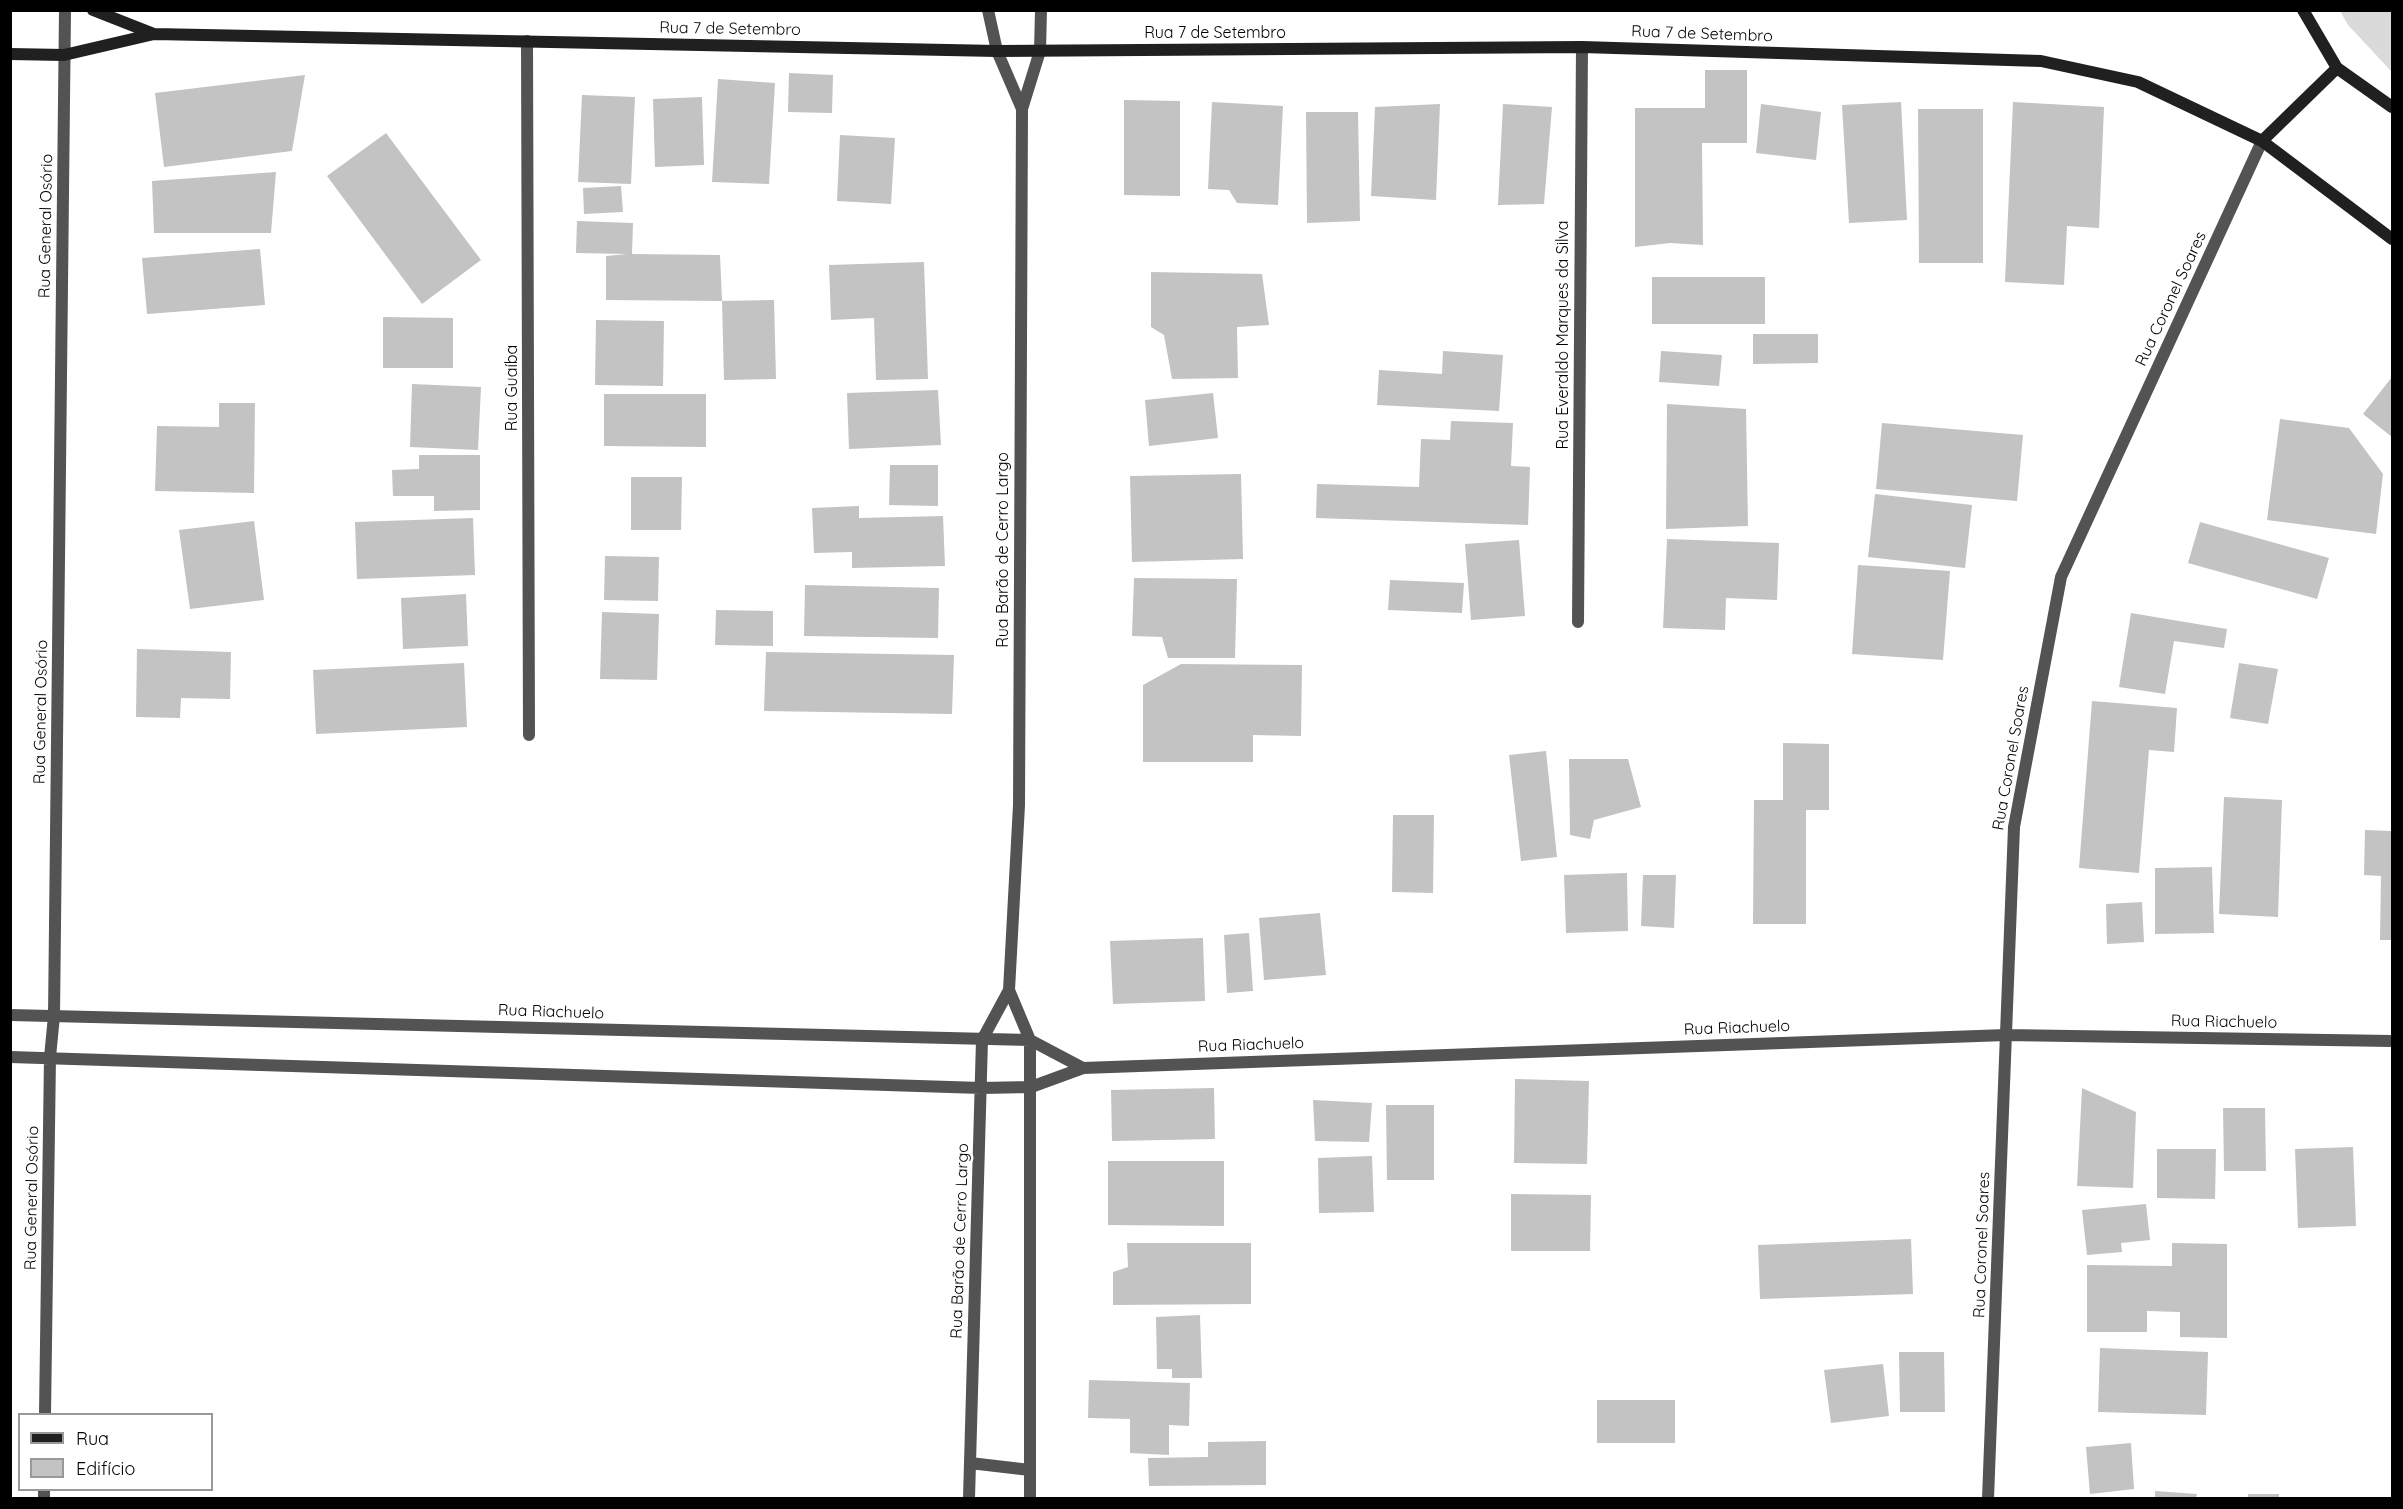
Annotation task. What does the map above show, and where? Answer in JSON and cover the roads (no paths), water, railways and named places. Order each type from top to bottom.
[{"type":"street","name":"Rua General Osório","points":[[45,1413],[50,1057],[54,1016],[65,10]]},
{"type":"street","name":"Rua 7 de Setembro","points":[[93,10],[154,34]]},
{"type":"street","name":"Rua Barão de Cerro Largo","points":[[988,10],[997,51],[1022,110]]},
{"type":"street","name":"Rua Barão de Cerro Largo","points":[[969,1498],[982,1040],[1009,990],[1019,806],[1022,110],[1040,51],[1041,10]]},
{"type":"street","points":[[2302,10],[2337,68],[2392,107]]},
{"type":"street","name":"Rua 7 de Setembro","points":[[10,54],[64,55],[154,34],[997,51],[1582,47],[2040,61],[2138,82],[2262,141],[2392,239]]},
{"type":"street","name":"Rua Guaíba","points":[[527,41],[529,735]]},
{"type":"street","name":"Rua Everaldo Marques da Silva","points":[[1578,622],[1582,47]]},
{"type":"street","points":[[2262,141],[2337,68]]},
{"type":"street","name":"Rua Coronel Soares","points":[[1988,1498],[2013,827],[2061,577],[2262,141]]},
{"type":"street","name":"Rua Barão de Cerro Largo","points":[[1009,990],[1030,1040],[1030,1498]]},
{"type":"street","name":"Rua Riachuelo","points":[[10,1015],[1030,1040],[1083,1068]]},
{"type":"street","name":"Rua Riachuelo","points":[[10,1057],[981,1088],[1031,1087],[1083,1068],[2006,1035],[2392,1041]]},
{"type":"street","points":[[970,1463],[1030,1470]]}]
